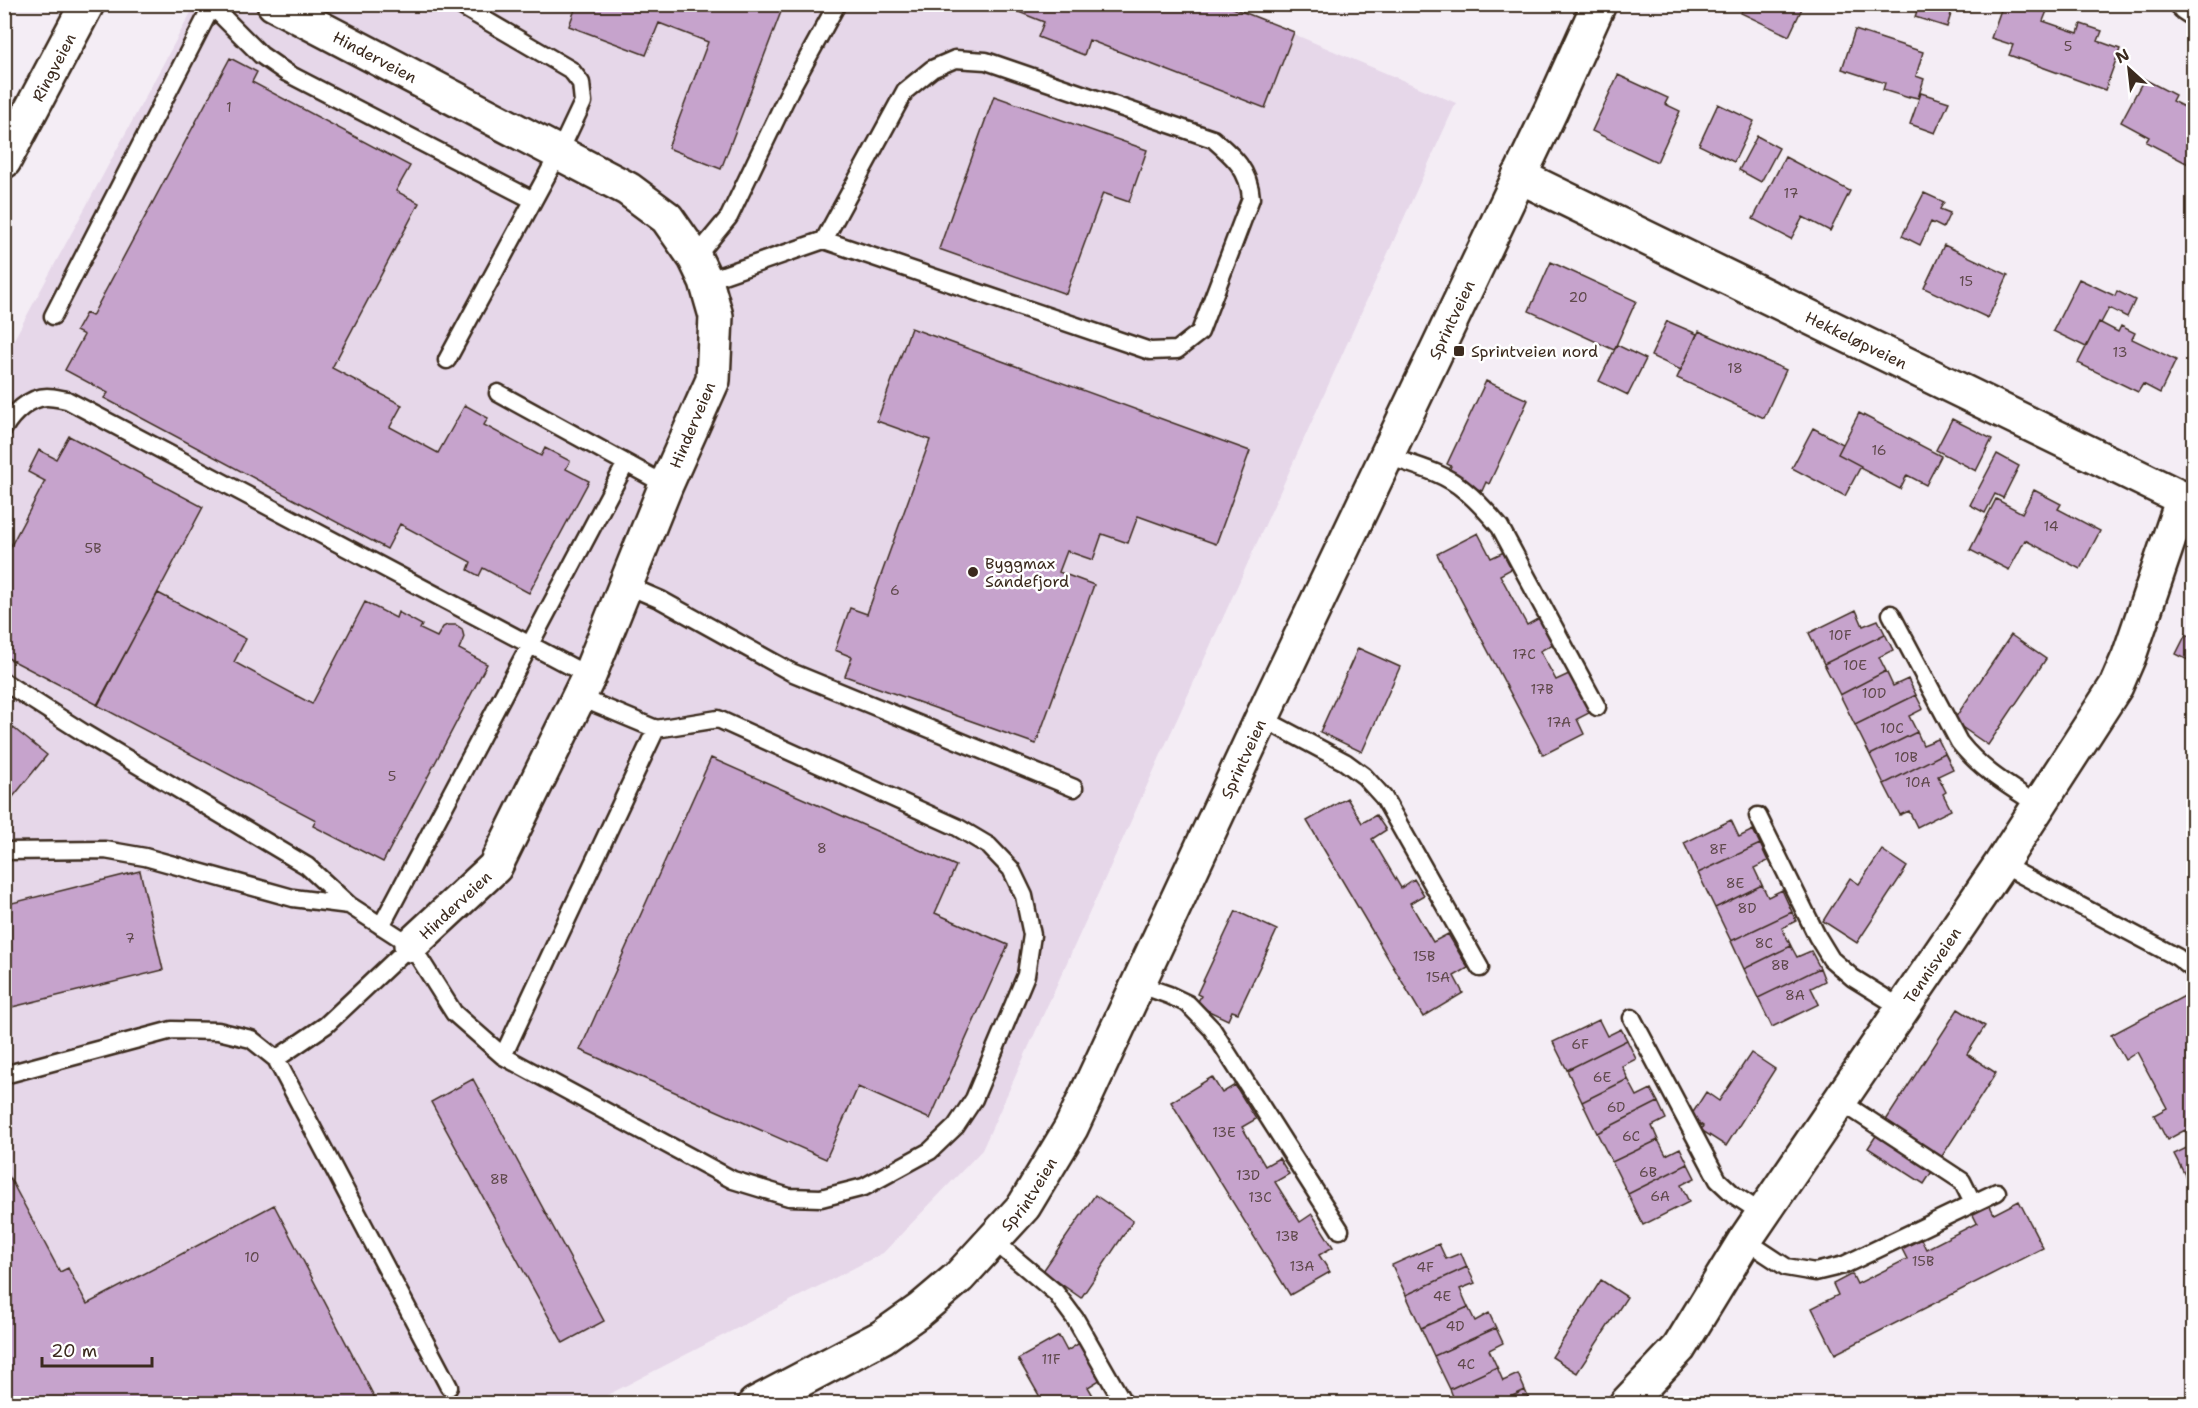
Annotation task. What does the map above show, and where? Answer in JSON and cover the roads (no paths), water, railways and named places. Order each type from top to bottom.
[{"type":"street","name":"Ringveien","points":[[4,161],[87,4]]},
{"type":"street","name":"Hinderveien","points":[[274,4],[628,189],[667,218],[700,270],[717,316],[713,380],[666,485],[584,687],[495,867],[411,945]]},
{"type":"street","name":"Sprintveien","points":[[754,1404],[882,1337],[920,1310],[959,1278],[1024,1206],[1071,1128],[1599,4]]},
{"type":"street","points":[[2188,4],[2193,8]]},
{"type":"street","name":"Hekkeløpveien","points":[[1519,176],[2188,501]]},
{"type":"street","name":"Tennisveien","points":[[1626,1404],[1678,1348],[1744,1240],[2001,864],[2115,686],[2129,656],[2188,501]]},
{"type":"lane","points":[[447,360],[559,153],[583,102],[581,83],[571,70],[458,4]]},
{"type":"lane","points":[[700,270],[729,217],[790,90],[837,4]]},
{"type":"lane","points":[[52,316],[212,5],[261,55],[287,74],[533,200]]},
{"type":"lane","points":[[700,270],[824,240],[1150,351],[1177,350],[1200,332],[1251,198],[1250,181],[1234,156],[1213,139],[986,61],[955,59],[932,69],[905,92],[824,240]]},
{"type":"lane","points":[[498,393],[666,485]]},
{"type":"lane","points":[[4,429],[9,420],[28,403],[46,397],[67,400],[531,645],[584,687],[656,729],[718,719],[957,827],[988,846],[1011,869],[1024,896],[1032,935],[1026,975],[974,1099],[956,1126],[930,1151],[864,1187],[821,1198],[789,1197],[733,1180],[502,1056],[454,1013],[411,945],[349,905],[306,866],[94,739],[4,682]]},
{"type":"lane","points":[[1387,456],[1435,473],[1463,488],[1500,527],[1597,707]]},
{"type":"lane","points":[[381,926],[626,463]]},
{"type":"lane","points":[[626,585],[661,600],[791,672],[1074,788]]},
{"type":"lane","points":[[1891,614],[1959,742],[1972,759],[2038,805]]},
{"type":"lane","points":[[1262,718],[1346,762],[1364,776],[1384,798],[1480,968]]},
{"type":"lane","points":[[502,1056],[656,729]]},
{"type":"lane","points":[[1758,816],[1817,936],[1831,959],[1853,978],[1903,1009]]},
{"type":"lane","points":[[4,851],[105,850],[145,857],[294,898],[349,905]]},
{"type":"lane","points":[[2001,864],[2177,957],[2193,970]]},
{"type":"lane","points":[[276,1059],[326,1025],[411,945]]},
{"type":"lane","points":[[1138,984],[1188,1004],[1212,1029],[1340,1230]]},
{"type":"lane","points":[[1632,1018],[1718,1180],[1763,1214]]},
{"type":"lane","points":[[4,1075],[172,1030],[218,1031],[251,1039],[276,1059],[450,1387]]},
{"type":"lane","points":[[1840,1101],[1962,1180],[1973,1203]]},
{"type":"lane","points":[[1744,1240],[1786,1267],[1815,1272],[1844,1265],[1997,1192]]},
{"type":"lane","points":[[994,1241],[1056,1293],[1076,1320],[1124,1404]]},
{"type":"place","name":"Sprintveien nord","points":[[1459,351]]},
{"type":"place","name":"Byggmax Sandefjord","points":[[973,572]]}]
